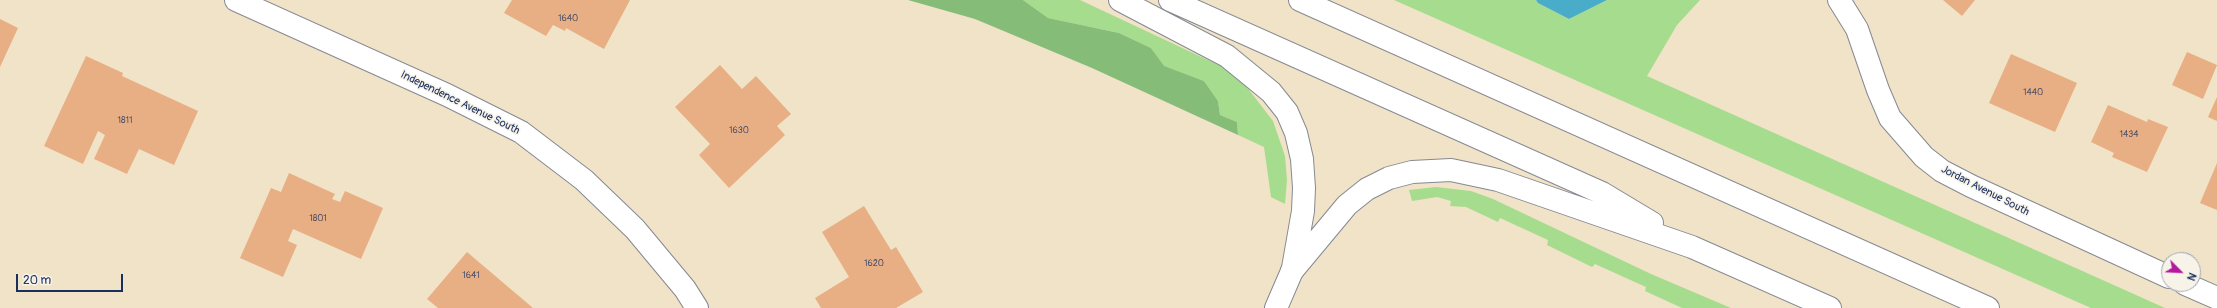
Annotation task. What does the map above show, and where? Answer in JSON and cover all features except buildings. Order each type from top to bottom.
[{"type":"main road","name":"Independence Avenue South","points":[[236,0],[447,95],[521,132],[584,180],[635,229],[685,289],[697,308]]},
{"type":"main road","points":[[1120,0],[1227,56],[1271,92],[1287,112],[1299,146],[1304,188],[1303,211],[1292,272],[1276,308]]},
{"type":"main road","points":[[1170,0],[1602,193],[1692,247]]},
{"type":"main road","points":[[1300,0],[1988,308]]},
{"type":"main road","name":"Jordan Avenue South","points":[[1839,0],[1857,29],[1878,90],[1890,118],[1924,157],[1942,171],[1971,186],[2161,273]]},
{"type":"main road","points":[[1292,272],[1347,204],[1367,189],[1389,178],[1429,170],[1451,170],[1498,180],[1692,247],[1830,308]]},
{"type":"main road","points":[[2201,291],[2217,298]]},
{"type":"green space","points":[[908,0],[1023,0],[1048,18],[1119,33],[1151,48],[1164,66],[1204,81],[1218,101],[1220,115],[1237,122],[1238,135],[1092,68],[975,19]]},
{"type":"green space","points":[[1023,0],[1080,0],[1225,68],[1246,86],[1273,121],[1285,156],[1287,180],[1285,204],[1271,197],[1264,147],[1238,135],[1237,122],[1220,115],[1218,101],[1204,81],[1163,66],[1151,48],[1119,33],[1048,18]]},
{"type":"green space","points":[[1394,0],[1536,0],[1538,3],[1569,19],[1607,0],[1700,0],[1677,25],[1647,76],[2165,308],[2091,308]]},
{"type":"green space","points":[[1436,187],[1471,191],[1493,199],[1651,274],[1731,308],[1682,308],[1645,291],[1646,287],[1595,264],[1592,267],[1547,245],[1548,240],[1500,218],[1498,222],[1466,207],[1450,206],[1451,201],[1437,197],[1412,201],[1409,190]]},
{"type":"water","points":[[1536,0],[1607,0],[1569,19],[1538,3]]}]
